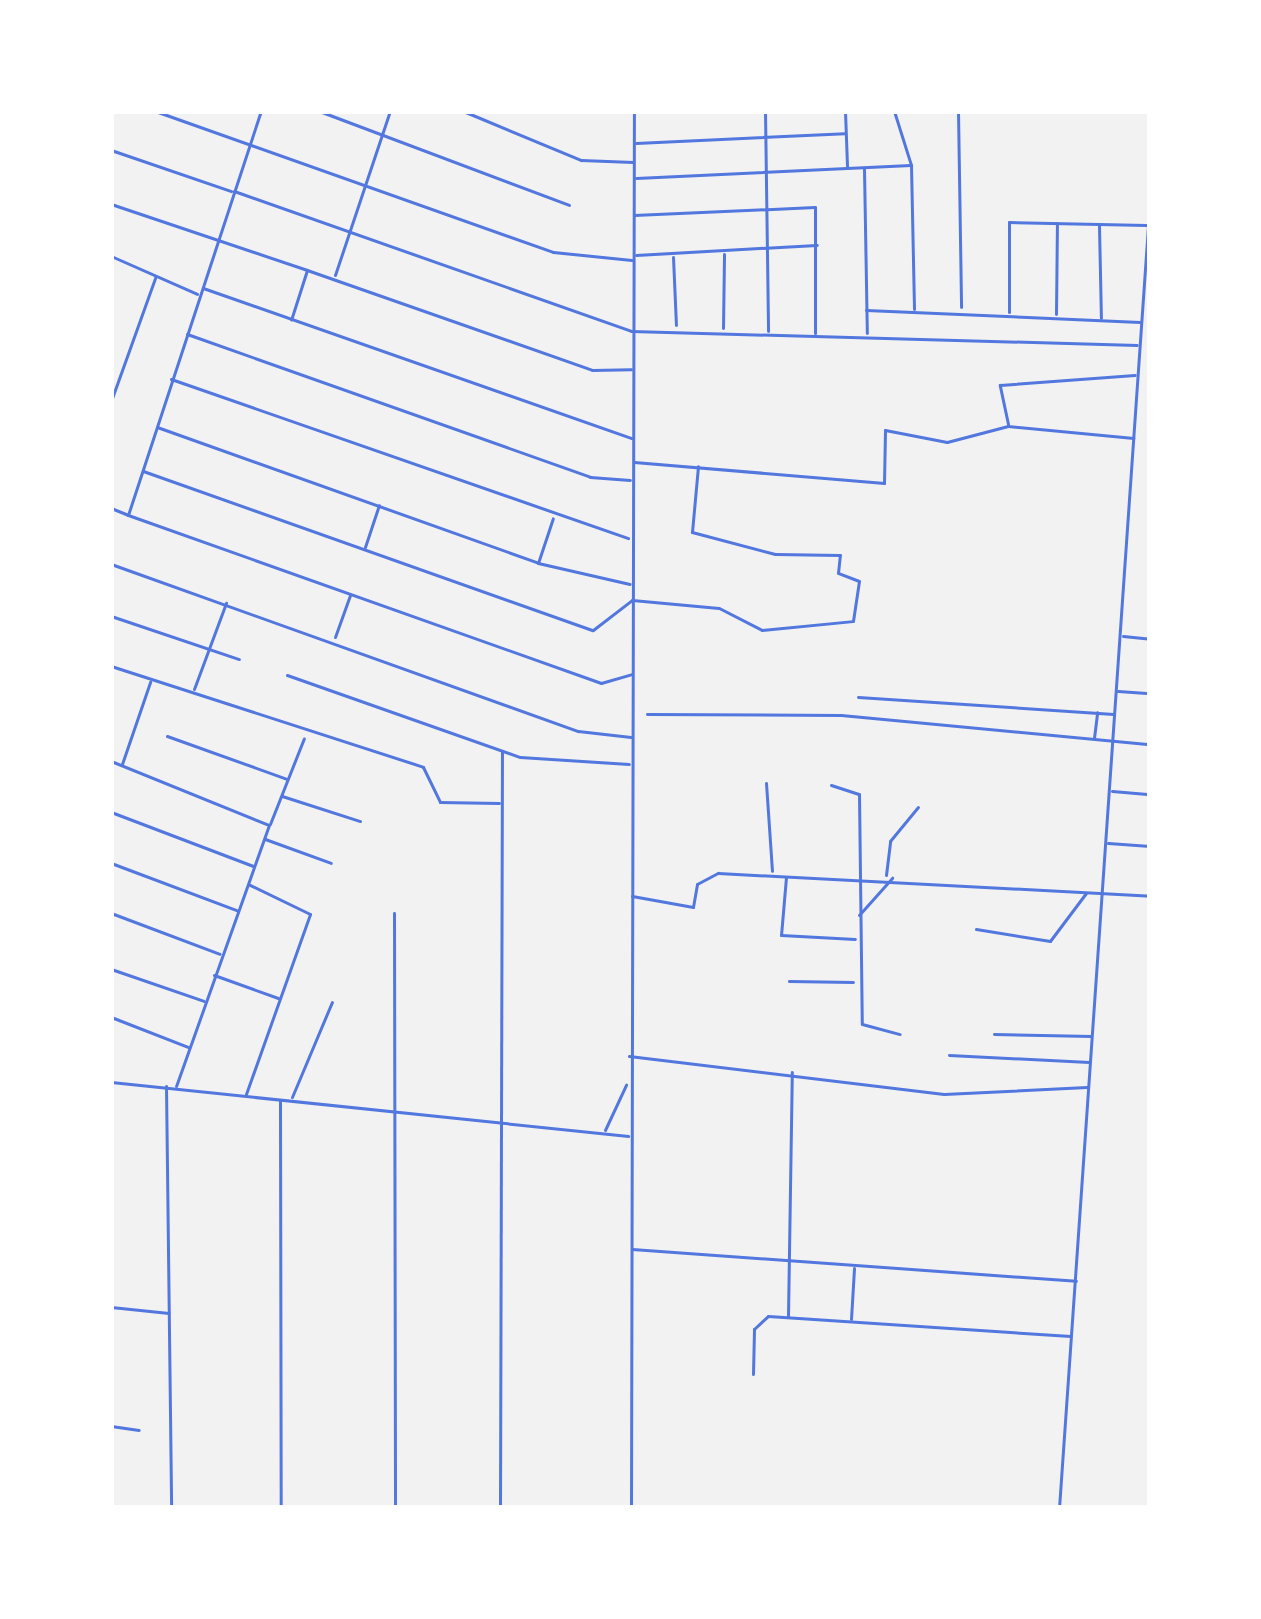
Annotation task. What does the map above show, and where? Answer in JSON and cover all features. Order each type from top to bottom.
[{"type":"street","points":[[155,111],[251,144],[359,190],[563,255],[634,258],[817,245]]},
{"type":"street","points":[[128,515],[261,111]]},
{"type":"street","points":[[319,111],[569,206]]},
{"type":"street","points":[[335,276],[359,190],[390,111]]},
{"type":"street","points":[[463,111],[581,160],[634,162]]},
{"type":"street","points":[[631,1508],[627,1084],[634,111]]},
{"type":"street","points":[[765,111],[768,332]]},
{"type":"street","points":[[845,111],[847,167]]},
{"type":"street","points":[[894,111],[911,165],[914,311]]},
{"type":"street","points":[[958,111],[961,311]]},
{"type":"street","points":[[634,143],[765,132],[845,133]]},
{"type":"street","points":[[111,149],[632,331],[676,328],[1139,345]]},
{"type":"street","points":[[634,178],[911,165]]},
{"type":"street","points":[[864,167],[867,337]]},
{"type":"street","points":[[1059,1508],[1150,197]]},
{"type":"street","points":[[111,204],[218,244],[335,276],[592,370],[633,368]]},
{"type":"street","points":[[634,215],[814,207],[815,335]]},
{"type":"street","points":[[1009,312],[1009,222],[1148,225]]},
{"type":"street","points":[[1056,316],[1057,223]]},
{"type":"street","points":[[1099,224],[1101,320]]},
{"type":"street","points":[[723,330],[724,251]]},
{"type":"street","points":[[673,255],[676,328]]},
{"type":"street","points":[[111,264],[112,257],[154,278],[632,437]]},
{"type":"street","points":[[291,322],[307,270]]},
{"type":"street","points":[[111,401],[154,278]]},
{"type":"street","points":[[866,310],[1009,312],[1141,322]]},
{"type":"street","points":[[187,334],[590,477],[632,480]]},
{"type":"street","points":[[1008,426],[1000,385],[1137,374]]},
{"type":"street","points":[[171,380],[631,539]]},
{"type":"street","points":[[632,462],[884,482],[885,430],[947,442],[1008,426],[1133,439]]},
{"type":"street","points":[[157,427],[538,563],[632,584]]},
{"type":"street","points":[[143,471],[593,630],[632,600],[718,608],[762,630],[853,620],[859,581],[838,572],[840,555],[775,554],[692,532],[698,466]]},
{"type":"street","points":[[364,548],[379,503]]},
{"type":"street","points":[[111,508],[601,683],[632,674]]},
{"type":"street","points":[[538,563],[554,516]]},
{"type":"street","points":[[111,564],[334,638],[578,731],[631,737]]},
{"type":"street","points":[[334,638],[350,595]]},
{"type":"street","points":[[193,692],[226,601]]},
{"type":"street","points":[[111,616],[239,659]]},
{"type":"street","points":[[1121,636],[1150,639]]},
{"type":"street","points":[[111,666],[305,735],[423,767],[440,802],[501,803]]},
{"type":"street","points":[[287,675],[502,752],[631,764]]},
{"type":"street","points":[[122,765],[151,680]]},
{"type":"street","points":[[1117,691],[1150,693]]},
{"type":"street","points":[[858,697],[1115,714]]},
{"type":"street","points":[[1094,740],[1096,711]]},
{"type":"street","points":[[647,715],[842,715],[1150,744]]},
{"type":"street","points":[[176,1086],[305,735]]},
{"type":"street","points":[[167,736],[287,779]]},
{"type":"street","points":[[500,1508],[502,752]]},
{"type":"street","points":[[111,761],[269,825]]},
{"type":"street","points":[[766,783],[772,874]]},
{"type":"street","points":[[831,785],[858,790],[856,982],[864,1029],[900,1034]]},
{"type":"street","points":[[1110,791],[1150,794]]},
{"type":"street","points":[[281,796],[360,821]]},
{"type":"street","points":[[858,916],[889,877],[890,841],[918,808]]},
{"type":"street","points":[[111,812],[255,867]]},
{"type":"street","points":[[266,839],[331,862]]},
{"type":"street","points":[[1106,842],[1150,846]]},
{"type":"street","points":[[111,862],[238,910]]},
{"type":"street","points":[[631,896],[693,907],[713,874],[889,877],[1150,896]]},
{"type":"street","points":[[786,875],[781,935],[858,939]]},
{"type":"street","points":[[246,1095],[310,910],[248,884]]},
{"type":"street","points":[[976,929],[1050,941],[1087,892]]},
{"type":"street","points":[[111,913],[221,954]]},
{"type":"street","points":[[394,914],[388,1109],[395,1508]]},
{"type":"street","points":[[111,969],[204,1001]]},
{"type":"street","points":[[214,975],[279,998]]},
{"type":"street","points":[[789,981],[856,982]]},
{"type":"street","points":[[292,1099],[332,1002]]},
{"type":"street","points":[[111,1017],[188,1047]]},
{"type":"street","points":[[994,1034],[1093,1036]]},
{"type":"street","points":[[949,1055],[1091,1062]]},
{"type":"street","points":[[628,1056],[792,1070],[944,1094],[1089,1088]]},
{"type":"street","points":[[788,1317],[792,1070]]},
{"type":"street","points":[[111,1082],[166,1084],[630,1136]]},
{"type":"street","points":[[166,1084],[171,1508]]},
{"type":"street","points":[[602,1133],[627,1084]]},
{"type":"street","points":[[280,1099],[281,1508]]},
{"type":"street","points":[[630,1249],[1076,1281]]},
{"type":"street","points":[[851,1320],[854,1265]]},
{"type":"street","points":[[111,1307],[170,1313]]},
{"type":"street","points":[[753,1374],[757,1321],[788,1317],[1072,1336]]},
{"type":"street","points":[[111,1426],[139,1430]]}]
